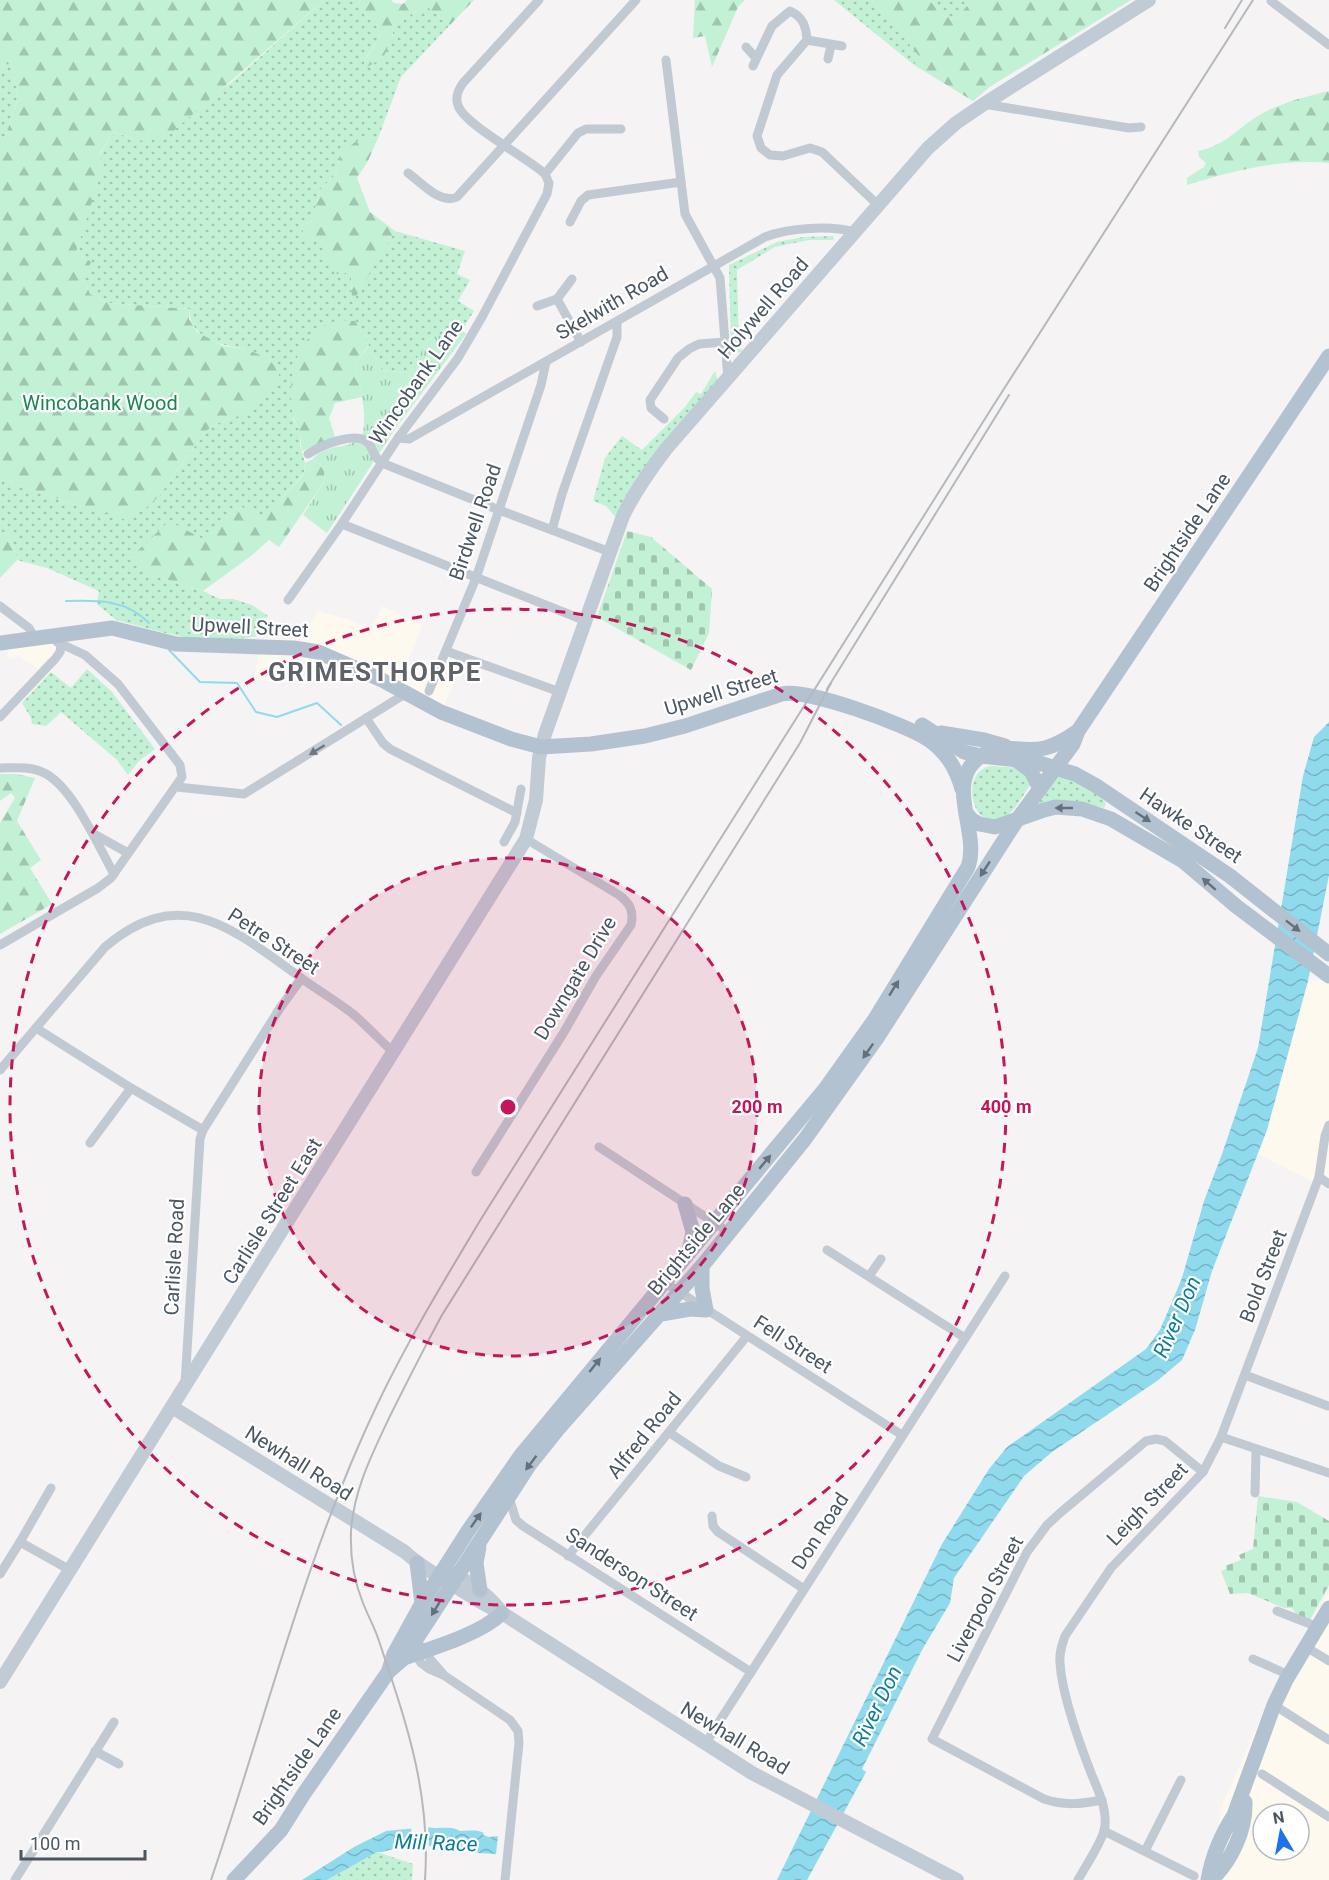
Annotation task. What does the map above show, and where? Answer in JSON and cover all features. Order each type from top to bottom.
[{"type":"main road","name":"Holywell Road","points":[[541,747],[610,552],[632,497],[666,449],[928,148],[956,123],[984,104],[1149,0]]},
{"type":"main road","name":"Brightside Lane","points":[[1040,789],[1073,744],[1078,731],[1329,356]]},
{"type":"main road","name":"Upwell Street","points":[[0,643],[35,638],[57,640],[78,632],[112,628],[176,644],[294,648],[318,652],[358,668],[441,712],[511,739],[541,747],[607,742],[645,736],[685,726],[788,692],[796,693],[866,713],[908,729],[929,741],[949,759],[957,773],[963,794]]},
{"type":"main road","name":"Upwell Street","points":[[866,713],[898,718],[927,728],[964,752],[981,756]]},
{"type":"main road","points":[[927,728],[949,735],[984,740],[1012,753],[1030,771],[1040,789],[1017,820],[992,827],[972,820],[967,814],[963,794],[967,770],[981,756]]},
{"type":"main road","name":"Brightside Lane","points":[[981,756],[995,748],[1012,753],[1026,749],[1046,748],[1078,731]]},
{"type":"main road","name":"Carlisle Street East","points":[[0,1682],[526,839],[536,800],[541,747]]},
{"type":"main road","name":"Hawke Street","points":[[1012,753],[1056,767],[1095,785],[1202,856],[1329,954]]},
{"type":"main road","name":"Hawke Street","points":[[1017,820],[1044,810],[1062,807],[1082,809],[1105,817],[1182,861],[1324,973]]},
{"type":"main road","name":"Brightside Lane","points":[[389,1671],[394,1653],[414,1630],[448,1576],[468,1531],[521,1455],[825,1089],[875,1019],[965,874],[970,861],[972,843],[967,814]]},
{"type":"main road","name":"Brightside Lane","points":[[234,1880],[280,1830],[389,1671],[414,1652],[414,1630],[422,1603],[481,1538],[508,1495],[558,1429],[680,1292],[805,1139],[855,1070],[1017,820]]},
{"type":"main road","points":[[685,1204],[693,1232],[689,1254]]},
{"type":"main road","points":[[661,1314],[679,1310],[706,1310],[702,1288],[702,1266]]},
{"type":"main road","name":"Newhall Road","points":[[172,1407],[405,1552],[417,1563],[480,1590],[502,1613]]},
{"type":"main road","points":[[480,1590],[476,1563],[481,1538]]},
{"type":"main road","name":"Newhall Road","points":[[405,1552],[424,1558],[481,1604],[502,1613],[757,1776],[957,1880]]},
{"type":"main road","points":[[417,1563],[422,1603]]},
{"type":"main road","points":[[1206,1879],[1225,1854],[1232,1833],[1234,1815],[1274,1705],[1329,1608]]},
{"type":"main road","points":[[414,1652],[476,1631],[502,1613]]},
{"type":"main road","points":[[1206,1879],[1223,1869],[1238,1835],[1245,1808],[1245,1784]]},
{"type":"street","points":[[539,0],[463,83],[457,95],[457,105],[465,115],[545,174],[582,130],[621,129]]},
{"type":"street","points":[[408,173],[442,198],[452,199],[636,0]]},
{"type":"street","points":[[1271,1],[1329,45]]},
{"type":"street","points":[[746,47],[755,62],[772,26],[790,11],[799,15],[806,27],[807,40],[777,75],[757,136],[761,148],[770,155],[783,156],[810,148],[822,152],[878,205]]},
{"type":"street","points":[[807,40],[842,46]]},
{"type":"street","points":[[828,59],[831,45]]},
{"type":"street","points":[[666,60],[686,214],[720,278],[728,379]]},
{"type":"street","points":[[984,104],[1129,128],[1141,127]]},
{"type":"street","name":"Wincobank Lane","points":[[288,600],[342,524],[398,438],[458,358],[483,317],[547,194],[549,183],[545,174]]},
{"type":"street","points":[[570,222],[581,201],[588,195],[681,182]]},
{"type":"street","name":"Skelwith Road","points":[[398,438],[409,440],[713,265],[774,234],[825,229],[854,232]]},
{"type":"street","points":[[537,306],[557,299],[572,279]]},
{"type":"street","points":[[557,299],[581,342]]},
{"type":"street","points":[[552,530],[562,494],[617,337],[617,322]]},
{"type":"street","points":[[664,418],[651,408],[650,400],[678,358],[699,344],[724,342]]},
{"type":"street","name":"Birdwell Road","points":[[429,691],[476,578],[541,385],[546,362]]},
{"type":"street","points":[[308,454],[328,443],[364,439],[376,459],[382,463],[610,552]]},
{"type":"street","points":[[342,524],[586,621]]},
{"type":"street","points":[[0,606],[32,631],[35,638]]},
{"type":"street","points":[[78,632],[80,646],[85,655]]},
{"type":"street","points":[[0,945],[98,888],[114,874],[177,787],[182,773],[180,765],[126,693],[85,655],[57,640]]},
{"type":"street","points":[[0,717],[55,659],[60,652],[57,640]]},
{"type":"street","points":[[446,651],[560,692]]},
{"type":"street","points":[[177,787],[244,794],[405,694]]},
{"type":"street","points":[[366,718],[383,743],[390,749],[517,813]]},
{"type":"street","points":[[0,768],[31,769],[51,777],[59,784],[94,834],[114,874]]},
{"type":"street","points":[[504,842],[517,813],[521,789]]},
{"type":"street","points":[[94,834],[128,853]]},
{"type":"street","name":"Downgate Drive","points":[[476,1172],[564,1032],[596,976],[631,925],[633,918],[627,901],[620,895],[526,839]]},
{"type":"street","name":"Petre Street","points":[[0,1070],[105,947],[134,926],[159,917],[177,915],[193,917],[225,927],[248,940],[353,1014],[393,1052]]},
{"type":"street","points":[[36,1028],[203,1130],[280,1008],[302,979]]},
{"type":"street","points":[[90,1143],[131,1088]]},
{"type":"street","name":"Bold Street","points":[[1221,1437],[1319,1177],[1325,1136],[1329,1125]]},
{"type":"street","name":"Carlisle Road","points":[[184,1386],[198,1149],[203,1130]]},
{"type":"street","points":[[599,1146],[730,1233]]},
{"type":"street","points":[[1319,1177],[1329,1184]]},
{"type":"street","points":[[827,1250],[964,1338]]},
{"type":"street","points":[[869,1276],[882,1259]]},
{"type":"street","name":"Don Road","points":[[705,1744],[1005,1276]]},
{"type":"street","name":"Fell Street","points":[[664,1282],[902,1436]]},
{"type":"street","name":"Alfred Road","points":[[568,1556],[747,1336]]},
{"type":"street","points":[[1245,1375],[1328,1406]]},
{"type":"street","points":[[670,1433],[719,1466],[746,1478]]},
{"type":"street","points":[[1221,1437],[1329,1473],[1329,1480]]},
{"type":"street","name":"Leigh Street","points":[[1102,1800],[1078,1741],[1059,1661],[1060,1648],[1065,1636],[1111,1568],[1203,1472],[1221,1437]]},
{"type":"street","name":"Liverpool Street","points":[[1102,1800],[1077,1805],[1052,1802],[932,1739],[1027,1552],[1047,1525],[1146,1441],[1156,1439],[1165,1441],[1203,1472]]},
{"type":"street","points":[[1255,1493],[1256,1450]]},
{"type":"street","points":[[0,1574],[51,1488]]},
{"type":"street","name":"Sanderson Street","points":[[508,1495],[512,1512],[523,1526],[751,1672]]},
{"type":"street","points":[[712,1516],[713,1526],[718,1532],[804,1590]]},
{"type":"street","points":[[20,1542],[70,1570]]},
{"type":"street","points":[[1277,1611],[1318,1627]]},
{"type":"street","points":[[1305,1647],[1329,1661]]},
{"type":"street","points":[[414,1652],[510,1720],[518,1731],[519,1743],[505,1880]]},
{"type":"street","points":[[1253,1659],[1289,1675]]},
{"type":"street","points":[[1274,1705],[1329,1740]]},
{"type":"street","points":[[15,1880],[114,1722]]},
{"type":"street","points":[[95,1751],[119,1764]]},
{"type":"street","points":[[1262,1774],[1329,1817]]},
{"type":"street","points":[[1145,1851],[1181,1780]]},
{"type":"street","points":[[1078,1880],[1104,1831],[1105,1815],[1102,1800]]},
{"type":"street","points":[[1104,1831],[1206,1879]]},
{"type":"shaded area","points":[[382,606],[422,625],[407,665],[454,683],[442,711],[351,671],[297,658],[286,682],[254,680],[264,638],[301,640],[318,611],[351,620],[371,630]]},
{"type":"shaded area","points":[[50,642],[58,649],[54,658],[48,658],[38,669],[18,655],[14,659],[6,657],[7,649]]},
{"type":"shaded area","points":[[1329,978],[1329,1190],[1258,1154],[1267,1130],[1308,981]]},
{"type":"shaded area","points":[[1329,1592],[1329,1880],[1208,1880],[1223,1803],[1271,1695]]},
{"type":"green space","name":"Wincobank Wood","points":[[0,0],[324,0],[170,134],[139,141],[114,132],[99,154],[102,170],[76,252],[91,262],[84,279],[90,294],[108,303],[190,309],[189,319],[197,332],[223,346],[245,349],[266,357],[279,370],[279,382],[262,399],[244,414],[218,423],[206,431],[159,496],[145,509],[127,520],[0,479],[0,150],[18,98],[12,64],[0,65]]},
{"type":"green space","points":[[324,0],[359,0],[361,11],[370,20],[376,19],[380,38],[364,60],[392,38],[394,26],[425,5],[450,25],[401,77],[378,138],[370,137],[340,155],[336,174],[320,190],[312,221],[301,226],[327,235],[351,273],[352,301],[395,231],[465,251],[457,274],[470,280],[458,301],[474,311],[462,330],[429,338],[405,373],[382,370],[355,321],[340,321],[319,330],[307,339],[293,419],[301,431],[300,445],[305,463],[304,473],[262,521],[242,507],[208,541],[129,558],[156,576],[220,599],[233,599],[252,605],[268,616],[255,637],[210,642],[116,620],[97,604],[99,591],[47,568],[17,560],[10,535],[0,531],[0,479],[82,507],[159,496],[206,431],[218,423],[244,414],[245,349],[217,342],[200,333],[194,327],[190,309],[108,303],[90,294],[84,279],[85,258],[76,252],[101,170],[99,155],[114,132],[139,141],[231,83]]},
{"type":"green space","points":[[359,0],[391,0],[394,3],[403,4],[407,0],[474,0],[450,25],[425,5],[394,26],[392,38],[383,58],[365,68],[364,61],[380,38],[376,19],[370,20],[361,11]]},
{"type":"green space","points":[[695,0],[745,0],[738,7],[712,67],[705,36],[693,38]]},
{"type":"green space","points":[[834,0],[872,0],[920,56],[914,65]]},
{"type":"green space","points":[[872,0],[929,0],[944,16],[956,19],[972,0],[1131,0],[991,86],[973,101],[914,65],[919,56]]},
{"type":"green space","points":[[929,0],[972,0],[956,19],[944,16]]},
{"type":"green space","points":[[12,64],[18,98],[0,150],[0,65]]},
{"type":"green space","points":[[1329,91],[1329,163],[1275,164],[1187,185],[1187,178],[1204,167],[1206,163],[1199,157],[1198,151],[1215,146],[1275,107]]},
{"type":"green space","points":[[370,137],[378,138],[368,161],[357,178],[370,212],[395,231],[352,303],[351,273],[335,274],[323,253],[327,236],[307,244],[301,226],[312,221],[320,190],[336,174],[340,155],[355,142]]},
{"type":"green space","points":[[833,236],[834,240],[809,240],[775,247],[737,270],[739,344],[742,352],[734,353],[731,348],[729,265],[777,242],[803,237]]},
{"type":"green space","points":[[339,320],[355,321],[369,345],[355,363],[362,397],[335,403],[329,418],[335,437],[302,451],[300,431],[293,416],[291,401],[293,371],[297,357],[312,334]]},
{"type":"green space","points":[[462,330],[466,334],[395,429],[327,533],[303,515],[324,482],[325,468],[313,459],[326,450],[354,442],[362,434],[364,409],[355,363],[369,346],[382,370],[405,373],[429,338]]},
{"type":"green space","points":[[715,371],[718,381],[617,519],[606,506],[593,501],[605,458],[622,436],[642,450],[685,407],[696,392],[701,394]]},
{"type":"green space","points":[[313,459],[325,468],[324,482],[279,547],[269,540],[203,591],[156,576],[129,559],[169,521],[207,541],[242,507],[262,520],[304,474],[305,463]]},
{"type":"green space","points":[[0,531],[10,535],[17,560],[0,578]]},
{"type":"green space","points":[[627,531],[651,537],[712,589],[709,633],[691,670],[597,617]]},
{"type":"green space","points":[[87,669],[112,692],[155,749],[139,761],[128,775],[117,760],[61,712],[46,726],[32,724],[22,703],[51,672],[71,688]]},
{"type":"green space","points":[[991,766],[1023,768],[1031,784],[1011,812],[996,820],[986,819],[978,812],[972,791],[974,780],[981,771]]},
{"type":"green space","points":[[0,774],[16,774],[35,778],[17,821],[41,860],[30,868],[52,904],[0,934],[0,823],[15,798],[11,793],[0,801]]},
{"type":"green space","points":[[1057,774],[1093,791],[1106,803],[1104,808],[1079,801],[1033,806]]},
{"type":"green space","points":[[1258,1496],[1297,1502],[1329,1521],[1329,1585],[1310,1620],[1296,1614],[1292,1608],[1284,1608],[1248,1593],[1230,1594],[1221,1571],[1226,1569],[1225,1566],[1241,1560],[1239,1555],[1253,1549]]},
{"type":"green space","points":[[377,1852],[413,1864],[412,1880],[327,1880]]},
{"type":"water","name":"River Don","points":[[1329,722],[1329,875],[1308,981],[1267,1130],[1212,1271],[1195,1330],[1182,1360],[1157,1381],[1052,1452],[1024,1476],[954,1578],[950,1603],[922,1650],[862,1769],[866,1772],[807,1880],[777,1880],[942,1544],[989,1469],[1007,1447],[1146,1349],[1160,1330],[1182,1278],[1204,1201],[1258,1048],[1303,776],[1314,737]]},
{"type":"water","name":"Mill Race","points":[[427,1827],[452,1828],[484,1833],[483,1835],[489,1837],[498,1836],[496,1854],[478,1853],[464,1848],[429,1846],[406,1840],[396,1844],[393,1849],[377,1852],[327,1880],[302,1880],[354,1847],[386,1831]]},
{"type":"pier","points":[[428,1824],[429,1849],[412,1845],[411,1825]]},
{"type":"waterway","points":[[66,601],[100,601],[121,605],[131,609],[149,623]]},
{"type":"waterway","points":[[169,650],[200,682],[237,683],[256,712],[277,717],[317,703],[341,725]]},
{"type":"railway","points":[[1225,28],[1242,0]]},
{"type":"railway","points":[[211,1880],[287,1640],[328,1521],[377,1405],[414,1333],[481,1219],[993,406],[1253,0]]},
{"type":"railway","points":[[827,689],[1009,395]]},
{"type":"railway","points":[[425,1880],[424,1817],[414,1758],[398,1700],[377,1636],[360,1595],[353,1568],[351,1532],[360,1487],[390,1416],[442,1315],[800,743],[831,683]]},
{"type":"district","name":"GRIMESTHORPE","points":[[375,672]]}]
